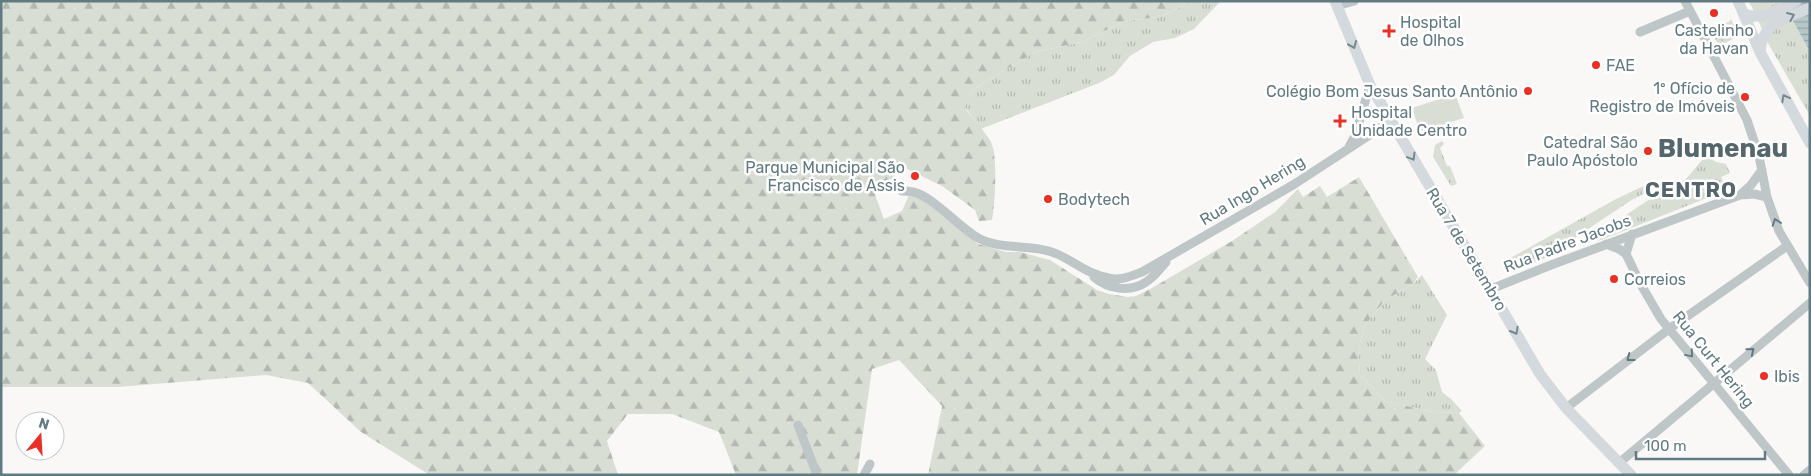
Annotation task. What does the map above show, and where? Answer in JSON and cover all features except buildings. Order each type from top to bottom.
[{"type":"main road","points":[[1738,1],[1760,52],[1810,143]]},
{"type":"main road","points":[[1743,13],[1755,17],[1764,15],[1796,1]]},
{"type":"main road","name":"Rua 7 de Setembro","points":[[1336,4],[1370,85],[1540,374],[1566,408],[1631,475]]},
{"type":"main road","points":[[1760,52],[1762,39],[1771,25],[1810,8]]},
{"type":"street","points":[[1336,4],[1354,1]]},
{"type":"street","points":[[1685,1],[1747,120],[1762,170],[1767,197],[1779,232],[1810,282]]},
{"type":"street","points":[[1640,32],[1690,12]]},
{"type":"street","points":[[1348,150],[1355,136],[1370,85]]},
{"type":"street","name":"Rua Ingo Hering","points":[[902,191],[915,192],[926,198],[968,232],[990,243],[1056,254],[1086,270],[1110,279],[1122,279],[1142,272],[1293,185],[1390,121]]},
{"type":"street","name":"Rua Padre Jacobs","points":[[1740,195],[1762,170]]},
{"type":"street","name":"Rua Padre Jacobs","points":[[1491,289],[1632,234],[1740,195],[1754,194],[1767,197]]},
{"type":"street","points":[[1606,244],[1626,254],[1632,234]]},
{"type":"street","points":[[1566,408],[1669,329],[1787,246]]},
{"type":"street","name":"Rua Curt Hering","points":[[1626,254],[1640,283],[1669,329],[1789,475]]},
{"type":"street","points":[[1619,463],[1713,382],[1810,303]]},
{"type":"street","points":[[798,425],[817,475]]},
{"type":"street","points":[[864,475],[870,464]]},
{"type":"street","points":[[1804,475],[1810,470]]},
{"type":"green space","points":[[1,1],[1193,1],[1160,17],[1125,21],[1082,42],[1035,52],[972,90],[965,108],[991,142],[995,158],[992,220],[979,221],[975,210],[942,186],[905,168],[874,192],[884,219],[902,211],[909,195],[925,201],[978,244],[1006,252],[1020,252],[1050,260],[1097,290],[1128,297],[1136,296],[1152,288],[1232,241],[1275,212],[1298,189],[1303,197],[1320,186],[1327,197],[1359,177],[1418,277],[1412,285],[1385,300],[1365,325],[1358,350],[1360,374],[1385,401],[1433,412],[1459,413],[1485,446],[1454,475],[928,475],[942,406],[899,360],[872,369],[857,475],[736,475],[719,432],[672,414],[628,414],[607,441],[618,475],[428,474],[361,432],[308,383],[266,375],[118,387],[1,387]]},
{"type":"green space","points":[[1193,1],[1221,1],[1194,29],[1175,38],[1153,42],[1130,56],[1114,75],[1099,83],[981,129],[965,107],[972,90],[1035,52],[1082,42],[1125,21],[1160,17]]},
{"type":"green space","points":[[1748,1],[1783,1],[1810,52],[1810,116],[1769,45]]},
{"type":"green space","points":[[1731,19],[1739,36],[1719,46],[1710,29],[1712,30]]},
{"type":"green space","points":[[1455,94],[1464,118],[1420,132],[1412,108]]},
{"type":"green space","points":[[1442,141],[1444,144],[1440,148],[1457,184],[1451,186],[1433,157],[1435,145]]},
{"type":"green space","points":[[1710,158],[1716,162],[1726,164],[1730,173],[1721,177],[1727,190],[1601,240],[1596,241],[1594,239],[1611,225],[1656,195],[1686,179],[1702,160]]},
{"type":"green space","points":[[1648,184],[1651,187],[1647,192],[1576,237],[1573,247],[1510,272],[1505,261],[1616,199]]},
{"type":"green space","points":[[1422,275],[1447,315],[1425,359],[1436,370],[1442,392],[1462,411],[1459,413],[1433,412],[1385,401],[1360,374],[1358,350],[1365,325],[1385,300],[1412,285]]},
{"type":"shaded area","points":[[1783,1],[1810,1],[1810,52],[1785,6]]},
{"type":"place","name":"Castelinho da Havan","points":[[1714,13]]},
{"type":"place","name":"Hospital de Olhos","points":[[1389,31]]},
{"type":"place","name":"FAE","points":[[1596,65]]},
{"type":"place","name":"Colégio Bom Jesus Santo Antônio","points":[[1528,91]]},
{"type":"place","name":"1º Ofício de Registro de Imóveis","points":[[1745,97]]},
{"type":"place","name":"Hospital Unidade Centro","points":[[1340,121]]},
{"type":"place","name":"Catedral São Paulo Apóstolo","points":[[1648,151]]},
{"type":"place","name":"Parque Municipal São Francisco de Assis","points":[[915,176]]},
{"type":"place","name":"Bodytech","points":[[1048,199]]},
{"type":"place","name":"Correios","points":[[1614,279]]},
{"type":"place","name":"Ibis","points":[[1764,376]]},
{"type":"district","name":"Blumenau","points":[[1723,148]]},
{"type":"district","name":"CENTRO","points":[[1691,190]]}]
